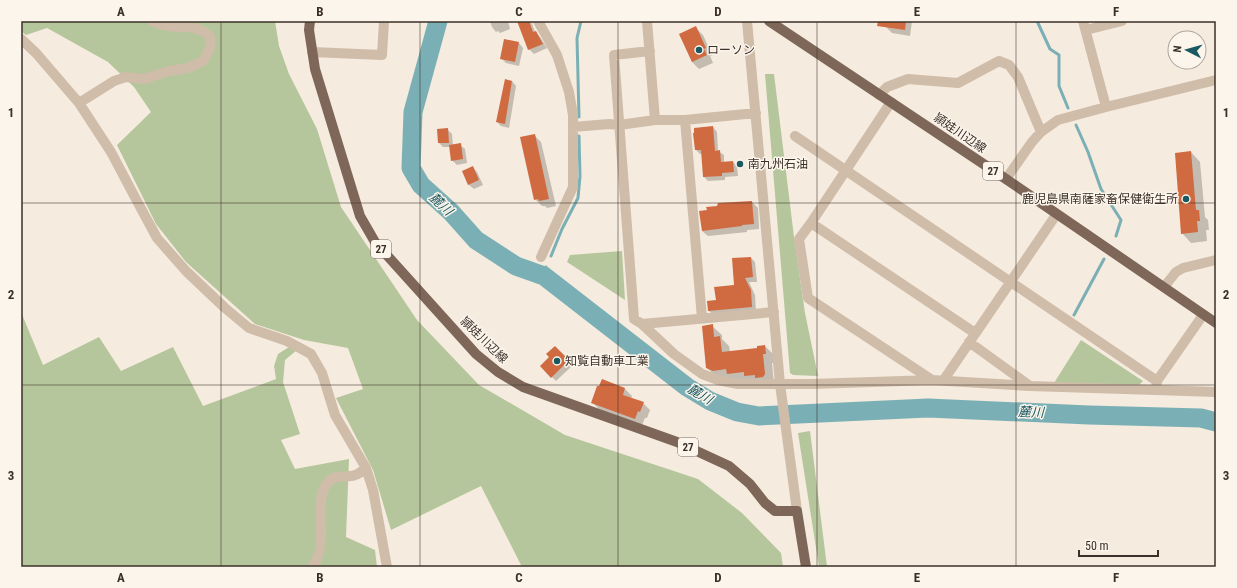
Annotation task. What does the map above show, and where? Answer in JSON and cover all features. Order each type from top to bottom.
[{"type":"main road","name":"頴娃川辺線","points":[[310,21],[309,30],[315,69],[360,216],[375,242],[476,354],[498,372],[523,387],[677,442],[729,466],[750,484],[765,503],[776,511],[797,511]]},
{"type":"main road","name":"頴娃川辺線","points":[[769,21],[1006,179],[1216,323]]},
{"type":"main road","points":[[797,511],[806,567]]},
{"type":"street","points":[[79,103],[114,81],[126,77],[144,79],[169,71],[188,68],[203,61],[210,48],[210,37],[205,32],[195,28],[167,26],[152,21]]},
{"type":"street","points":[[312,52],[382,55],[384,21]]},
{"type":"street","points":[[538,21],[557,55],[569,92],[574,115],[573,187],[541,257]]},
{"type":"street","points":[[647,21],[655,120]]},
{"type":"street","points":[[747,21],[780,387],[797,511]]},
{"type":"street","points":[[1106,107],[1084,26],[1122,21]]},
{"type":"street","points":[[21,39],[36,52],[79,103],[111,152],[157,238],[186,271],[225,308],[249,328],[287,341],[310,354],[322,373],[335,415],[366,468],[373,490],[387,567]]},
{"type":"street","points":[[650,51],[614,55],[634,319],[642,324],[674,354],[702,374],[718,380],[738,384],[780,387],[932,380],[1030,386],[1157,386],[1216,392]]},
{"type":"street","points":[[879,95],[887,87],[908,80],[958,83],[999,61],[1009,65],[1018,77],[1041,132]]},
{"type":"street","points":[[1006,179],[1032,142],[1041,132],[1058,120],[1216,80]]},
{"type":"street","points":[[891,102],[811,223],[798,239],[808,298],[932,380]]},
{"type":"street","points":[[573,127],[609,124],[620,125],[655,120],[685,120],[756,113]]},
{"type":"street","points":[[685,120],[702,318]]},
{"type":"street","points":[[795,136],[1011,282],[1157,386]]},
{"type":"street","points":[[943,381],[1056,214]]},
{"type":"street","points":[[811,223],[975,333]]},
{"type":"street","points":[[1164,287],[1176,272],[1183,268],[1216,260]]},
{"type":"street","points":[[642,324],[774,312]]},
{"type":"street","points":[[1157,386],[1203,315]]},
{"type":"street","points":[[969,342],[1030,386]]},
{"type":"street","points":[[312,567],[321,547],[321,505],[325,487],[329,481],[334,478],[356,475],[366,468]]},
{"type":"green space","points":[[21,21],[275,21],[279,46],[289,74],[317,129],[341,207],[417,320],[479,385],[565,435],[698,479],[742,513],[781,553],[783,567],[522,567],[481,486],[391,530],[373,470],[336,398],[363,389],[348,348],[304,340],[255,324],[186,262],[156,224],[117,145],[151,112],[134,87],[108,62],[47,28],[26,35],[21,31]]},
{"type":"green space","points":[[765,74],[774,74],[805,313],[818,376],[793,375],[790,373]]},
{"type":"green space","points":[[622,251],[625,300],[567,262],[570,255]]},
{"type":"green space","points":[[21,312],[43,365],[99,337],[121,371],[173,347],[203,406],[276,379],[274,366],[278,354],[289,347],[297,350],[285,360],[283,382],[300,434],[281,440],[295,469],[349,459],[346,537],[375,550],[377,567],[21,567]]},
{"type":"green space","points":[[1081,340],[1143,381],[1138,386],[1054,383]]},
{"type":"green space","points":[[810,431],[827,567],[819,567],[798,433]]},
{"type":"building","points":[[517,21],[529,21],[533,32],[536,31],[543,44],[528,50]]},
{"type":"building","points":[[878,21],[906,21],[905,30],[877,26]]},
{"type":"building","points":[[696,26],[706,48],[704,49],[707,55],[692,62],[679,34]]},
{"type":"building","points":[[504,39],[519,42],[515,62],[500,59]]},
{"type":"building","points":[[505,79],[512,81],[505,124],[496,122]]},
{"type":"building","points":[[713,126],[715,151],[720,150],[721,162],[733,161],[734,172],[722,173],[722,176],[703,177],[701,150],[695,150],[693,133],[694,128]]},
{"type":"building","points":[[448,128],[449,143],[438,143],[437,129]]},
{"type":"building","points":[[535,134],[549,199],[539,201],[538,199],[534,200],[520,137]]},
{"type":"building","points":[[461,143],[463,159],[451,161],[449,145]]},
{"type":"building","name":"鹿児島県南薩家畜保健衛生所","points":[[1191,151],[1196,210],[1199,210],[1200,221],[1197,221],[1198,232],[1181,234],[1175,153]]},
{"type":"building","points":[[473,166],[479,180],[468,185],[462,171]]},
{"type":"building","points":[[752,201],[754,224],[702,231],[699,211],[707,210],[706,207],[717,206],[718,203]]},
{"type":"building","points":[[751,257],[753,277],[745,278],[751,290],[752,307],[708,311],[707,301],[716,300],[714,287],[734,285],[732,258]]},
{"type":"building","points":[[713,324],[714,337],[720,336],[722,352],[757,348],[757,346],[765,345],[766,354],[763,354],[765,374],[763,377],[755,378],[755,375],[744,376],[744,372],[727,374],[726,369],[713,371],[706,368],[702,326]]},
{"type":"building","points":[[555,346],[569,360],[551,378],[540,366],[549,357],[546,354]]},
{"type":"building","points":[[602,379],[625,388],[623,395],[644,402],[635,419],[591,403],[597,386],[599,386]]},
{"type":"waterway","name":"麓川","points":[[438,21],[413,112],[411,168],[421,185],[451,212],[476,240],[516,266],[544,276],[687,387],[710,401],[737,412],[759,416],[928,408],[1201,418],[1216,422]]},
{"type":"waterway","points":[[579,117],[577,38],[581,21]]},
{"type":"waterway","points":[[1037,21],[1050,49],[1059,55],[1059,86],[1068,108]]},
{"type":"waterway","points":[[1076,125],[1088,152],[1101,189],[1121,220],[1116,236]]},
{"type":"waterway","points":[[551,256],[562,229],[578,198],[580,176],[579,136]]},
{"type":"waterway","points":[[1074,315],[1104,259]]},
{"type":"waterway","points":[[544,276],[546,267]]},
{"type":"place","name":"ローソン","points":[[699,50]]},
{"type":"place","name":"南九州石油","points":[[740,164]]},
{"type":"place","name":"鹿児島県南薩家畜保健衛生所","points":[[1186,199]]},
{"type":"place","name":"知覧自動車工業","points":[[557,361]]}]
